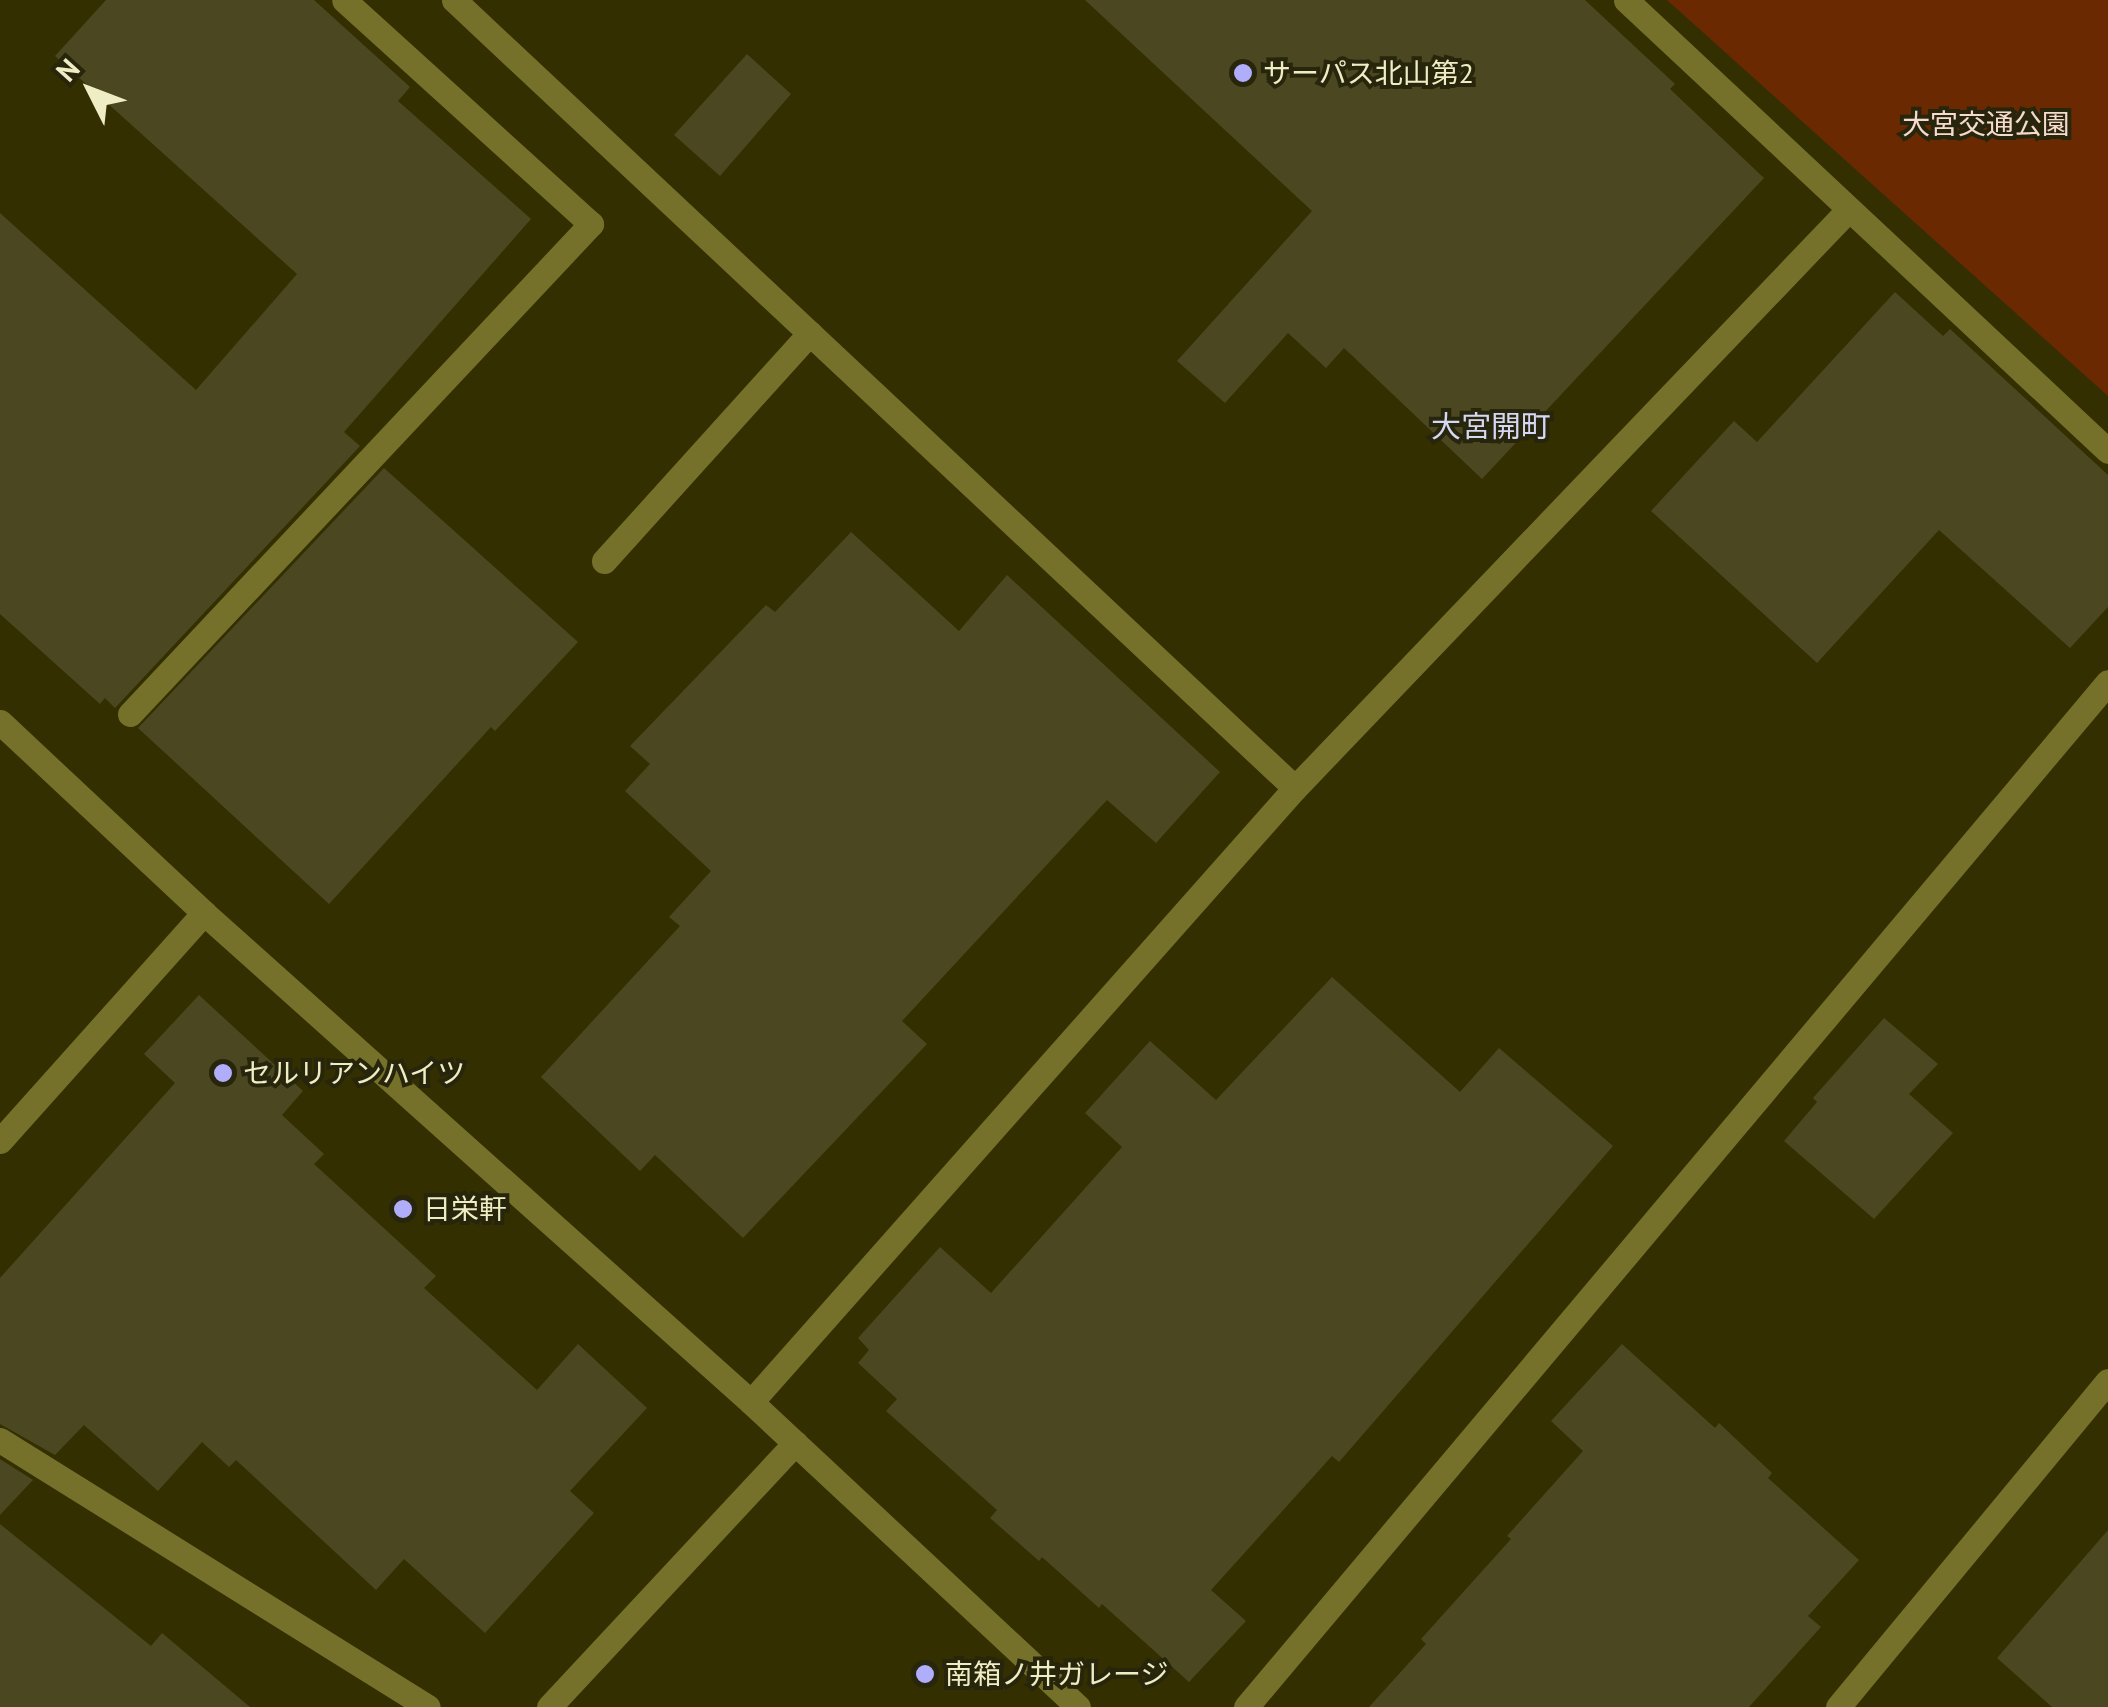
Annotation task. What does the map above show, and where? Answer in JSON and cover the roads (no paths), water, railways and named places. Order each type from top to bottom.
[{"type":"street","points":[[130,714],[590,224],[344,0]]},
{"type":"street","points":[[454,0],[1295,788]]},
{"type":"street","points":[[1626,0],[2108,451]]},
{"type":"street","points":[[751,1402],[1295,788],[1849,208]]},
{"type":"street","points":[[604,561],[810,334]]},
{"type":"street","points":[[1246,1707],[2108,682]]},
{"type":"street","points":[[0,722],[204,913],[751,1402],[1078,1707]]},
{"type":"street","points":[[0,1141],[204,913]]},
{"type":"street","points":[[1838,1707],[2108,1382]]},
{"type":"street","points":[[0,1440],[428,1707]]},
{"type":"street","points":[[550,1707],[795,1443]]},
{"type":"place","name":"サーパス北山第2","points":[[1243,73]]},
{"type":"place","name":"セルリアンハイツ","points":[[223,1073]]},
{"type":"place","name":"日栄軒","points":[[403,1209]]},
{"type":"place","name":"南箱ノ井ガレージ","points":[[925,1674]]},
{"type":"district","name":"大宮開町","points":[[1491,426]]},
{"type":"park label","name":"大宮交通公園","points":[[1986,124]]}]
